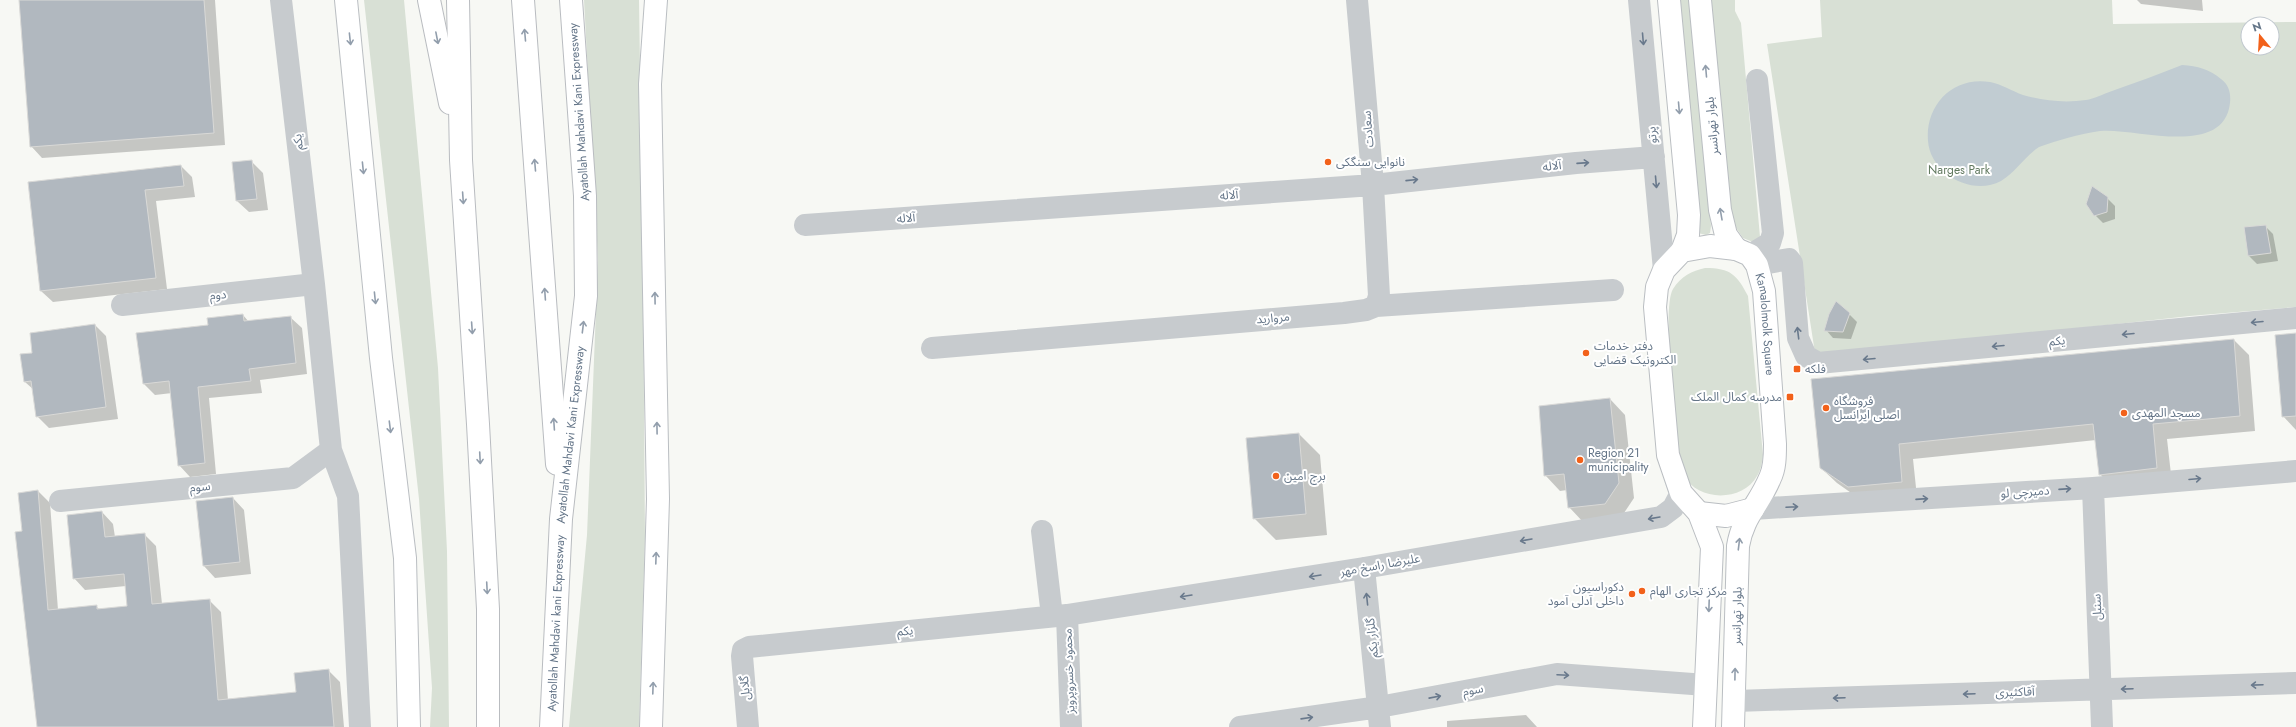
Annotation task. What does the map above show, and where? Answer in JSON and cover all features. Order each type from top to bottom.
[{"type":"main road","points":[[346,0],[381,358],[405,558],[409,727]]},
{"type":"main road","points":[[430,0],[461,160]]},
{"type":"main road","points":[[458,0],[461,160],[488,609],[488,727]]},
{"type":"main road","name":"Ayatollah Mahdavi Kani Expressway","points":[[523,0],[561,519]]},
{"type":"main road","name":"Ayatollah Mahdavi Kani Expressway","points":[[561,519],[586,296],[585,196],[572,0]]},
{"type":"main road","points":[[651,727],[658,499],[650,84],[656,0]]},
{"type":"main road","points":[[1669,0],[1689,214],[1688,235],[1682,251],[1664,270],[1657,287],[1655,307],[1657,345],[1668,455],[1681,493],[1699,513],[1712,547],[1704,727]]},
{"type":"main road","name":"بلوار تهرانسر","points":[[1700,0],[1720,210],[1726,235],[1748,256]]},
{"type":"main road","points":[[1682,251],[1710,246],[1748,256]]},
{"type":"main road","name":"Kamalolmolk Square","points":[[1748,256],[1763,280],[1766,301],[1775,444],[1774,465],[1770,478],[1753,509]]},
{"type":"main road","points":[[1699,513],[1726,516],[1753,509]]},
{"type":"main road","name":"بلوار تهرانسر","points":[[1733,727],[1735,701],[1738,546],[1744,523],[1753,509]]},
{"type":"main road","name":"Ayatollah Mahdavi kani Expressway","points":[[551,727],[561,519]]},
{"type":"street","name":"یکم","points":[[281,0],[314,284]]},
{"type":"street","name":"سعادت","points":[[1357,0],[1373,185],[1379,296],[1376,306]]},
{"type":"street","name":"پرتو","points":[[1639,0],[1664,270]]},
{"type":"street","points":[[1748,256],[1770,243],[1773,233],[1757,80]]},
{"type":"street","name":"آلاله","points":[[805,225],[1373,185],[1576,163],[1654,157]]},
{"type":"street","name":"یکم","points":[[1748,256],[1788,259],[1792,263],[1798,338],[1806,356],[1818,363],[2296,318]]},
{"type":"street","name":"دوم","points":[[122,306],[314,284]]},
{"type":"street","points":[[314,284],[331,450],[348,496],[360,727]]},
{"type":"street","name":"مروارید","points":[[932,348],[1344,313],[1366,310],[1376,306],[1613,290]]},
{"type":"street","name":"سوم","points":[[60,501],[293,478],[331,450]]},
{"type":"street","name":"دمیرچی لو","points":[[1753,509],[2093,488],[2296,471]]},
{"type":"street","name":"سنبل","points":[[2093,488],[2102,727]]},
{"type":"street","name":"علیرضا راسخ مهر","points":[[1059,616],[1364,568],[1661,517],[1673,508],[1681,493]]},
{"type":"street","name":"محمود خسروپرویز","points":[[1042,531],[1059,616],[1071,727]]},
{"type":"street","name":"گلزار یکم","points":[[1364,568],[1379,717]]},
{"type":"street","name":"یکم","points":[[743,650],[748,647],[1059,616]]},
{"type":"street","name":"گلایل","points":[[743,650],[748,727]]},
{"type":"street","name":"سوم","points":[[1240,727],[1379,717],[1557,674],[1706,685]]},
{"type":"street","name":"آقاکثیری","points":[[1735,701],[2296,684]]},
{"type":"green space","points":[[364,0],[404,0],[438,368],[447,551],[449,727],[430,727],[432,688],[419,499]]},
{"type":"green space","points":[[584,0],[639,0],[645,538],[639,727],[569,727],[587,535],[598,260]]},
{"type":"green space","points":[[1680,0],[1689,0],[1711,226],[1710,233],[1706,235],[1698,233]]},
{"type":"green space","points":[[1708,0],[1735,0],[1735,11],[1741,23],[1760,237],[1753,242],[1743,238],[1728,216]]},
{"type":"green space","name":"Narges Park","points":[[1820,0],[2112,0],[2113,24],[2240,23],[2240,56],[2280,56],[2280,22],[2296,22],[2296,307],[2190,316],[1824,356],[1815,353],[1767,44],[1822,37]]},
{"type":"green space","points":[[1705,268],[1721,269],[1732,274],[1748,296],[1763,455],[1762,464],[1757,476],[1750,485],[1742,491],[1720,495],[1709,494],[1699,490],[1690,484],[1683,473],[1680,460],[1673,398],[1669,344],[1670,301],[1673,289],[1676,284],[1687,275]]},
{"type":"shaded area","points":[[2182,65],[2208,70],[2224,81],[2228,87],[2230,93],[2230,103],[2224,120],[2212,130],[2195,135],[2175,136],[2100,131],[2077,136],[2039,147],[2001,181],[1990,185],[1978,186],[1966,184],[1954,179],[1944,172],[1936,163],[1931,153],[1928,141],[1928,128],[1931,116],[1944,96],[1953,89],[1964,84],[1977,81],[1990,82],[2031,97],[2054,101],[2078,101],[2095,98]]},
{"type":"building","points":[[19,0],[204,0],[214,133],[30,147]]},
{"type":"building","points":[[252,160],[257,199],[236,201],[232,162]]},
{"type":"building","points":[[181,165],[184,186],[145,190],[156,278],[40,291],[28,182]]},
{"type":"building","points":[[2092,186],[2108,197],[2107,212],[2094,216],[2086,204]]},
{"type":"building","points":[[2266,225],[2271,253],[2248,256],[2244,227]]},
{"type":"building","points":[[1836,301],[1850,313],[1843,332],[1824,331],[1829,314]]},
{"type":"building","points":[[243,314],[244,321],[291,316],[296,363],[249,369],[251,381],[198,387],[205,463],[178,466],[169,381],[143,384],[136,333],[208,325],[207,318]]},
{"type":"building","points":[[95,324],[106,407],[36,417],[31,381],[24,382],[20,354],[32,353],[30,333]]},
{"type":"building","points":[[2296,333],[2296,416],[2282,417],[2275,335]]},
{"type":"building","points":[[2234,339],[2240,416],[2153,424],[2157,468],[2099,475],[2093,424],[1899,444],[1902,482],[1848,487],[1820,468],[1811,379]]},
{"type":"building","name":"Region 21 municipality","points":[[1610,398],[1619,483],[1605,504],[1568,508],[1564,474],[1544,476],[1539,406]]},
{"type":"building","name":"برج امین","points":[[1299,433],[1306,514],[1253,519],[1246,438]]},
{"type":"building","points":[[38,490],[48,610],[97,605],[97,609],[127,606],[124,574],[73,579],[67,515],[102,511],[105,537],[145,533],[152,604],[210,599],[218,700],[296,692],[294,673],[329,669],[334,727],[37,727],[15,532],[22,531],[18,493]]},
{"type":"building","points":[[233,497],[240,562],[203,566],[196,501]]},
{"type":"place","name":"نانوایی سنگکی","points":[[1328,162]]},
{"type":"place","name":"دفتر خدمات الکترونیک قضایی","points":[[1586,353]]},
{"type":"place","name":"فلکه","points":[[1797,369]]},
{"type":"place","name":"مدرسه کمال الملک","points":[[1790,397]]},
{"type":"place","name":"فروشگاه اصلی ایرانسل","points":[[1826,408]]},
{"type":"place","name":"مسجد المهدی","points":[[2124,413]]},
{"type":"place","name":"Region 21 municipality","points":[[1580,460]]},
{"type":"place","name":"برج امین","points":[[1276,476]]},
{"type":"place","name":"مرکز تجاری الهام","points":[[1642,591]]},
{"type":"place","name":"دکوراسیون داخلی آدلی آمود","points":[[1632,594]]}]
